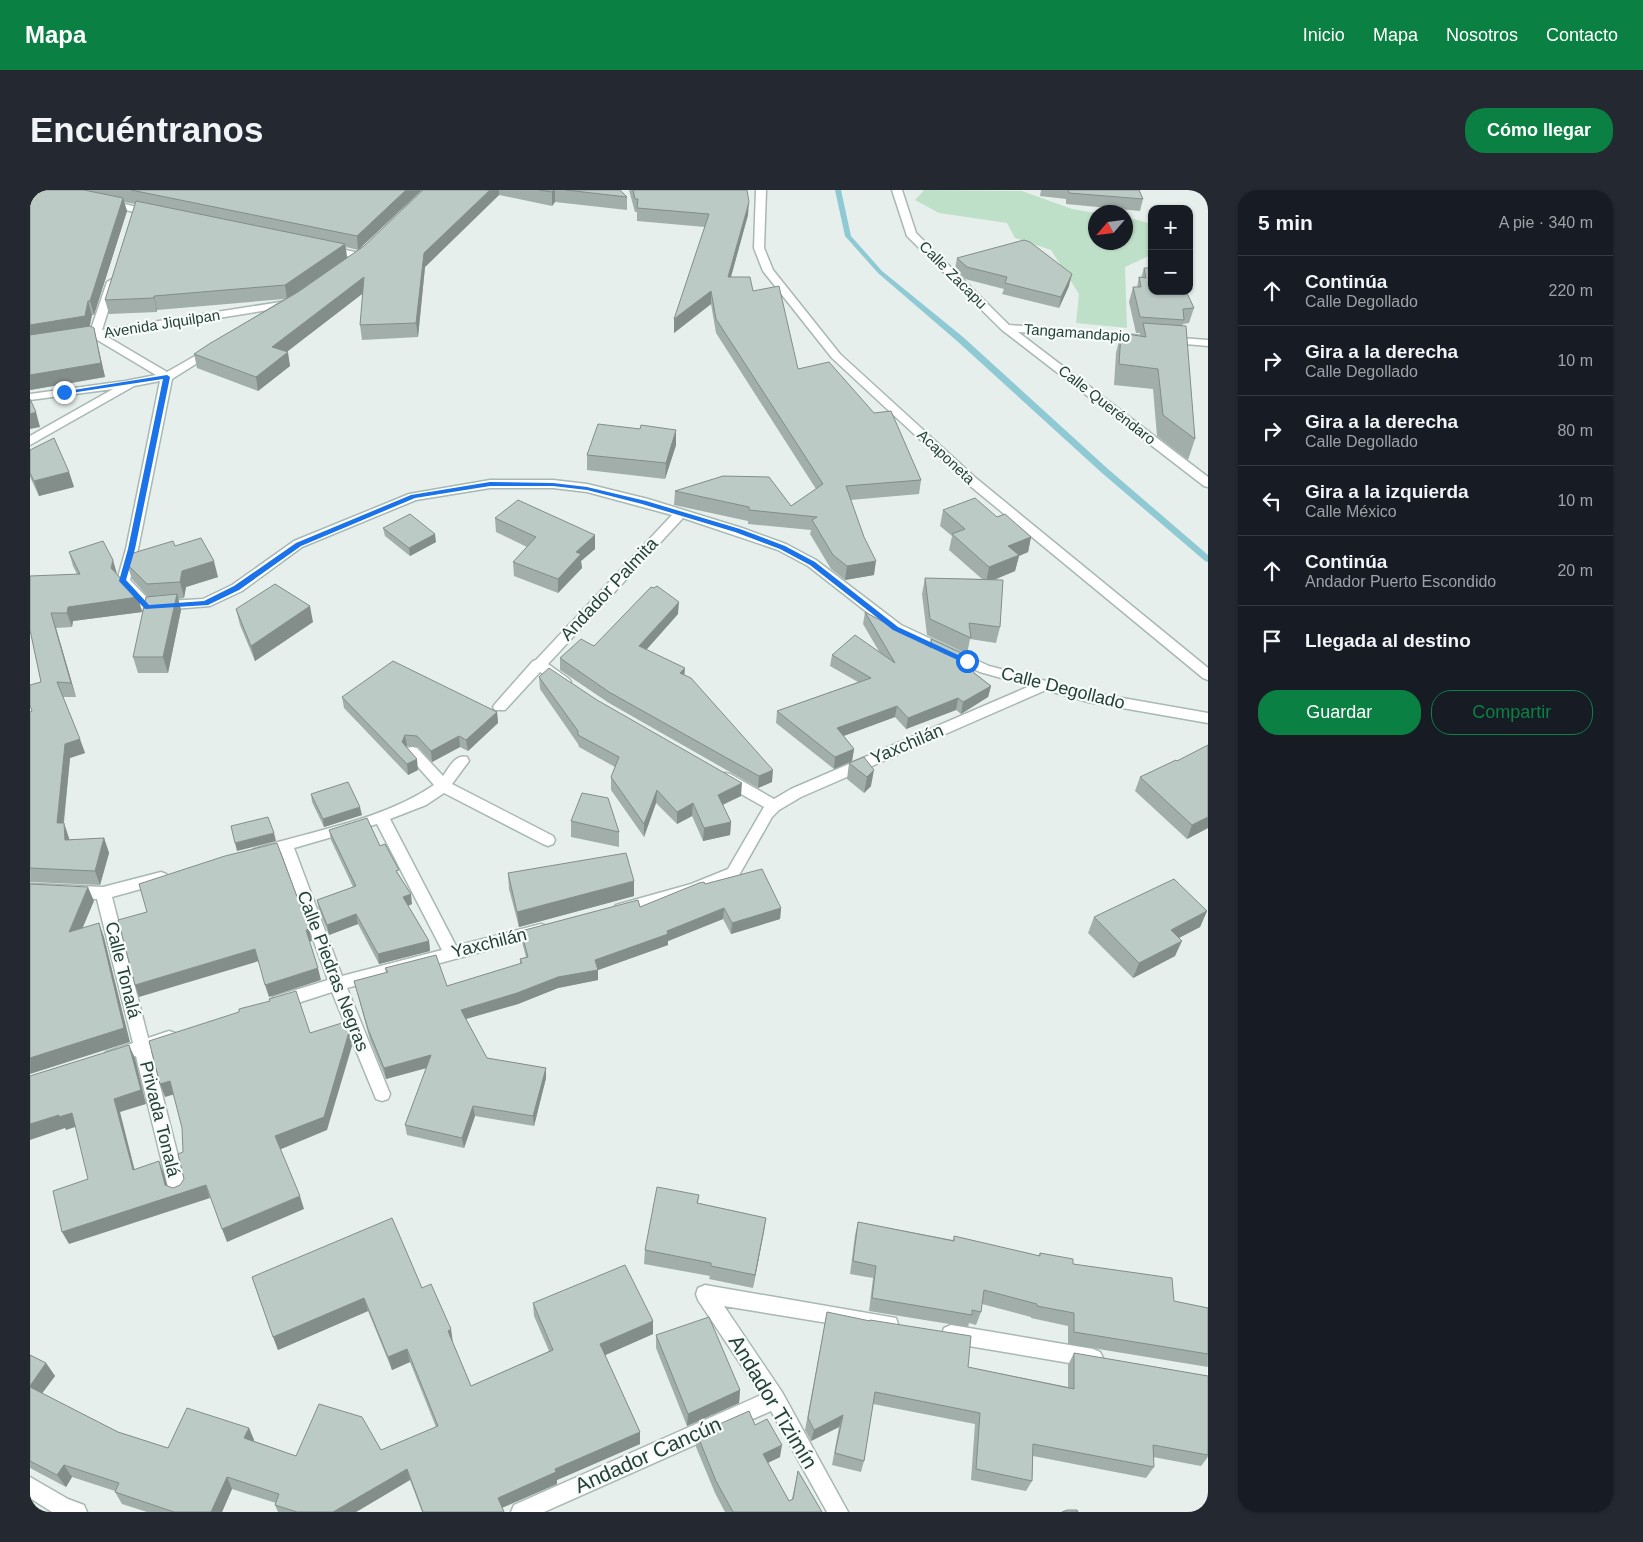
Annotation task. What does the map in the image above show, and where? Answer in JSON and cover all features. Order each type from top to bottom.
[{"type":"street","name":"Acaponeta","points":[[761,190],[762,200],[758,228],[759,248],[768,271],[836,356],[973,482],[1208,675]]},
{"type":"street","name":"Calle Zacapu","points":[[897,190],[912,234],[1006,328]]},
{"type":"street","points":[[98,202],[133,214],[162,215]]},
{"type":"street","points":[[314,246],[365,253],[347,266]]},
{"type":"street","points":[[116,268],[95,334],[167,377]]},
{"type":"street","name":"Avenida Jiquilpan","points":[[76,338],[298,300],[269,317]]},
{"type":"street","name":"Tangamandapio","points":[[1006,328],[1208,343]]},
{"type":"street","name":"Calle Queréndaro","points":[[1006,328],[1208,483]]},
{"type":"street","points":[[30,397],[167,377],[226,342]]},
{"type":"street","name":"Calle Degollado","points":[[167,377],[132,549],[123,581],[148,607],[205,603],[237,588],[298,544],[414,497],[490,484],[553,484],[587,488],[681,513],[782,547],[812,563],[896,628],[985,669],[1088,697],[1208,718]]},
{"type":"street","points":[[30,441],[131,383]]},
{"type":"street","points":[[30,433],[50,428]]},
{"type":"street","name":"Andador Palmita","points":[[500,707],[538,664],[681,513]]},
{"type":"street","points":[[538,664],[579,692]]},
{"type":"street","name":"Yaxchilán","points":[[603,914],[695,889],[733,873],[767,813],[774,806],[796,793],[1045,684]]},
{"type":"street","points":[[412,752],[443,786],[548,840]]},
{"type":"street","points":[[248,856],[381,817],[421,801],[443,786],[462,761]]},
{"type":"street","points":[[714,772],[774,806]]},
{"type":"street","points":[[381,817],[451,952]]},
{"type":"street","name":"Calle Piedras Negras","points":[[286,846],[337,984],[382,1094]]},
{"type":"street","points":[[30,890],[103,893],[171,876]]},
{"type":"street","name":"Calle Tonalá","points":[[103,893],[142,1047]]},
{"type":"street","name":"Yaxchilán","points":[[263,1008],[337,984],[451,952],[556,926]]},
{"type":"street","points":[[96,1062],[180,1035]]},
{"type":"street","name":"Privada Tonalá","points":[[142,1047],[178,1191]]},
{"type":"street","name":"Andador Tizimín","points":[[838,1512],[775,1399],[705,1294],[909,1328]]},
{"type":"street","points":[[928,1331],[1112,1362]]},
{"type":"street","name":"Andador Cancún","points":[[521,1512],[775,1399]]},
{"type":"street","points":[[30,1487],[68,1510]]},
{"type":"green space","points":[[924,190],[1022,191],[1072,209],[1088,212],[1088,250],[1133,250],[1133,219],[1148,223],[1148,256],[1125,267],[1127,328],[1076,323],[1079,294],[1051,250],[1015,238],[1007,223],[939,213],[915,200]]},
{"type":"building","points":[[30,190],[84,190],[123,198],[90,301],[88,301],[85,316],[30,325]]},
{"type":"building","points":[[131,190],[406,190],[357,236]]},
{"type":"building","points":[[423,190],[490,190],[424,253],[416,323],[360,325],[364,277],[272,347],[288,352],[256,377],[194,354],[298,292],[364,246]]},
{"type":"building","points":[[566,190],[620,190],[627,197]]},
{"type":"building","points":[[633,190],[747,190],[749,202],[728,277],[750,277],[753,291],[779,286],[798,369],[829,362],[874,413],[891,411],[921,480],[846,486],[864,537],[876,561],[847,566],[833,555],[812,520],[817,517],[749,510],[749,507],[675,491],[723,476],[769,477],[791,506],[823,484],[716,319],[711,291],[674,319],[709,214],[637,208],[638,199],[635,199]]},
{"type":"building","points":[[1068,190],[1139,190],[1143,199],[1069,193]]},
{"type":"building","points":[[136,201],[345,244],[285,285],[154,296],[154,298],[105,300]]},
{"type":"building","points":[[1024,240],[1030,242],[1072,274],[1061,297],[1005,283],[1007,277],[967,267],[957,258]]},
{"type":"building","points":[[1144,268],[1148,268],[1148,295],[1188,295],[1194,308],[1183,309],[1184,320],[1140,317],[1133,287],[1141,287],[1139,277],[1146,278]]},
{"type":"building","points":[[1143,323],[1186,326],[1195,439],[1163,415],[1158,369],[1119,364],[1121,333],[1146,337]]},
{"type":"building","points":[[90,326],[94,328],[101,363],[30,375],[30,335]]},
{"type":"building","points":[[30,399],[36,412],[30,414]]},
{"type":"building","points":[[598,424],[640,429],[641,425],[676,430],[666,463],[587,455]]},
{"type":"building","points":[[54,438],[69,472],[34,481],[30,473],[30,450]]},
{"type":"building","points":[[975,498],[997,517],[1005,514],[1031,537],[1008,546],[1019,555],[989,567],[952,534],[965,529],[943,510]]},
{"type":"building","points":[[518,500],[595,535],[576,552],[581,554],[558,579],[513,562],[536,537],[495,518]]},
{"type":"building","points":[[410,514],[435,534],[409,548],[383,528]]},
{"type":"building","points":[[201,538],[214,561],[182,571],[180,582],[147,584],[127,564],[130,554],[173,541],[175,546]]},
{"type":"building","points":[[103,541],[113,560],[111,568],[138,597],[68,607],[67,613],[51,613],[71,683],[57,682],[80,739],[65,744],[57,823],[64,823],[65,840],[104,838],[95,871],[30,868],[30,712],[32,711],[30,705],[30,685],[41,682],[30,630],[30,576],[80,574],[69,552]]},
{"type":"building","points":[[925,578],[1003,580],[1000,627],[969,623],[971,638],[930,619]]},
{"type":"building","points":[[275,584],[310,606],[251,646],[236,609]]},
{"type":"building","points":[[657,586],[679,602],[639,646],[685,668],[680,673],[691,678],[773,770],[759,776],[609,692],[560,658],[581,639],[594,646],[651,587]]},
{"type":"building","points":[[177,594],[163,657],[133,657],[146,597]]},
{"type":"building","points":[[865,612],[932,648],[931,639],[972,658],[974,673],[991,686],[963,702],[958,698],[908,718],[897,706],[837,728],[854,749],[835,757],[777,711],[871,678],[832,655],[855,635],[895,663]]},
{"type":"building","points":[[393,661],[497,712],[466,740],[459,736],[431,751],[417,736],[405,735],[402,742],[417,759],[407,764],[342,697]]},
{"type":"building","points":[[549,668],[597,700],[742,783],[718,795],[731,822],[704,828],[693,803],[677,812],[657,790],[644,824],[611,777],[619,757],[578,735],[578,731],[539,677]]},
{"type":"building","points":[[1208,745],[1208,817],[1192,825],[1140,777]]},
{"type":"building","points":[[864,757],[874,770],[867,777],[849,763]]},
{"type":"building","points":[[348,782],[360,807],[323,819],[311,794]]},
{"type":"building","points":[[582,793],[608,798],[619,832],[571,821]]},
{"type":"building","points":[[268,817],[274,833],[235,843],[231,826]]},
{"type":"building","points":[[367,818],[380,846],[385,844],[399,870],[396,871],[411,894],[403,897],[429,941],[378,954],[356,914],[327,925],[317,900],[356,886],[329,830]]},
{"type":"building","points":[[277,843],[309,929],[306,930],[318,968],[265,985],[255,949],[135,985],[118,920],[147,912],[139,884],[225,856]]},
{"type":"building","points":[[626,853],[634,881],[517,912],[508,873]]},
{"type":"building","points":[[762,869],[781,908],[732,923],[724,908],[667,931],[668,934],[595,960],[598,970],[558,977],[517,993],[461,1010],[487,1058],[546,1068],[533,1116],[473,1106],[462,1138],[405,1125],[431,1055],[384,1068],[368,1029],[354,981],[388,972],[385,968],[436,955],[447,986],[522,963],[520,959],[528,957],[521,931],[638,900],[640,907],[699,883],[704,882],[705,884]]},
{"type":"building","points":[[1174,879],[1207,911],[1171,930],[1182,941],[1139,963],[1094,917]]},
{"type":"building","points":[[30,884],[88,887],[69,932],[99,923],[124,1028],[30,1058]]},
{"type":"building","points":[[296,991],[310,1033],[345,1022],[349,1032],[324,1117],[275,1136],[300,1196],[222,1229],[206,1185],[62,1232],[53,1191],[88,1179],[72,1113],[30,1124],[30,1076],[129,1045],[141,1090],[114,1099],[133,1170],[159,1161],[165,1185],[173,1188],[180,1185],[184,1179],[178,1154],[183,1152],[182,1128],[170,1081],[160,1084],[149,1041],[239,1012],[239,1009],[270,1001],[269,999]]},
{"type":"building","points":[[657,1187],[699,1195],[697,1203],[766,1218],[755,1275],[711,1266],[711,1263],[645,1250]]},
{"type":"building","points":[[392,1218],[422,1288],[431,1284],[451,1329],[448,1331],[471,1386],[553,1350],[533,1303],[625,1265],[653,1321],[600,1344],[640,1432],[555,1469],[556,1472],[498,1498],[504,1512],[423,1512],[407,1469],[333,1512],[297,1512],[275,1505],[279,1494],[227,1477],[211,1512],[174,1512],[115,1492],[119,1483],[64,1465],[57,1475],[30,1461],[30,1387],[118,1432],[168,1448],[187,1408],[249,1428],[244,1438],[296,1456],[319,1404],[362,1417],[381,1450],[438,1426],[407,1349],[388,1357],[364,1298],[273,1337],[252,1277]]},
{"type":"building","points":[[858,1222],[954,1241],[954,1236],[1040,1256],[1040,1253],[1073,1259],[1073,1264],[1172,1278],[1174,1301],[1208,1308],[1208,1354],[1074,1332],[1074,1313],[1037,1306],[1037,1304],[984,1290],[981,1312],[972,1310],[972,1315],[872,1298],[876,1266],[853,1261]]},
{"type":"building","points":[[827,1312],[870,1321],[971,1336],[968,1367],[1074,1389],[1074,1353],[1208,1376],[1208,1455],[1153,1445],[1154,1467],[1033,1444],[1032,1481],[976,1469],[980,1413],[875,1392],[864,1461],[835,1453],[843,1415],[814,1430],[808,1418]]},
{"type":"building","points":[[709,1317],[740,1390],[688,1414],[656,1335]]},
{"type":"building","points":[[30,1355],[46,1363],[30,1386]]},
{"type":"building","points":[[749,1411],[755,1425],[767,1419],[782,1445],[763,1454],[789,1501],[793,1499],[798,1471],[822,1512],[733,1512],[716,1481],[697,1434]]},
{"type":"building","points":[[1077,1510],[1078,1512],[1062,1512]]},
{"type":"waterway","points":[[838,190],[848,236],[880,272],[960,339],[1105,471],[1208,559]]},
{"type":"route","points":[[64,392],[167,377],[132,549],[123,581],[148,607],[205,603],[237,588],[298,544],[414,497],[490,484],[553,484],[587,488],[644,502],[738,531],[782,547],[812,563],[896,628],[967,661]]}]
